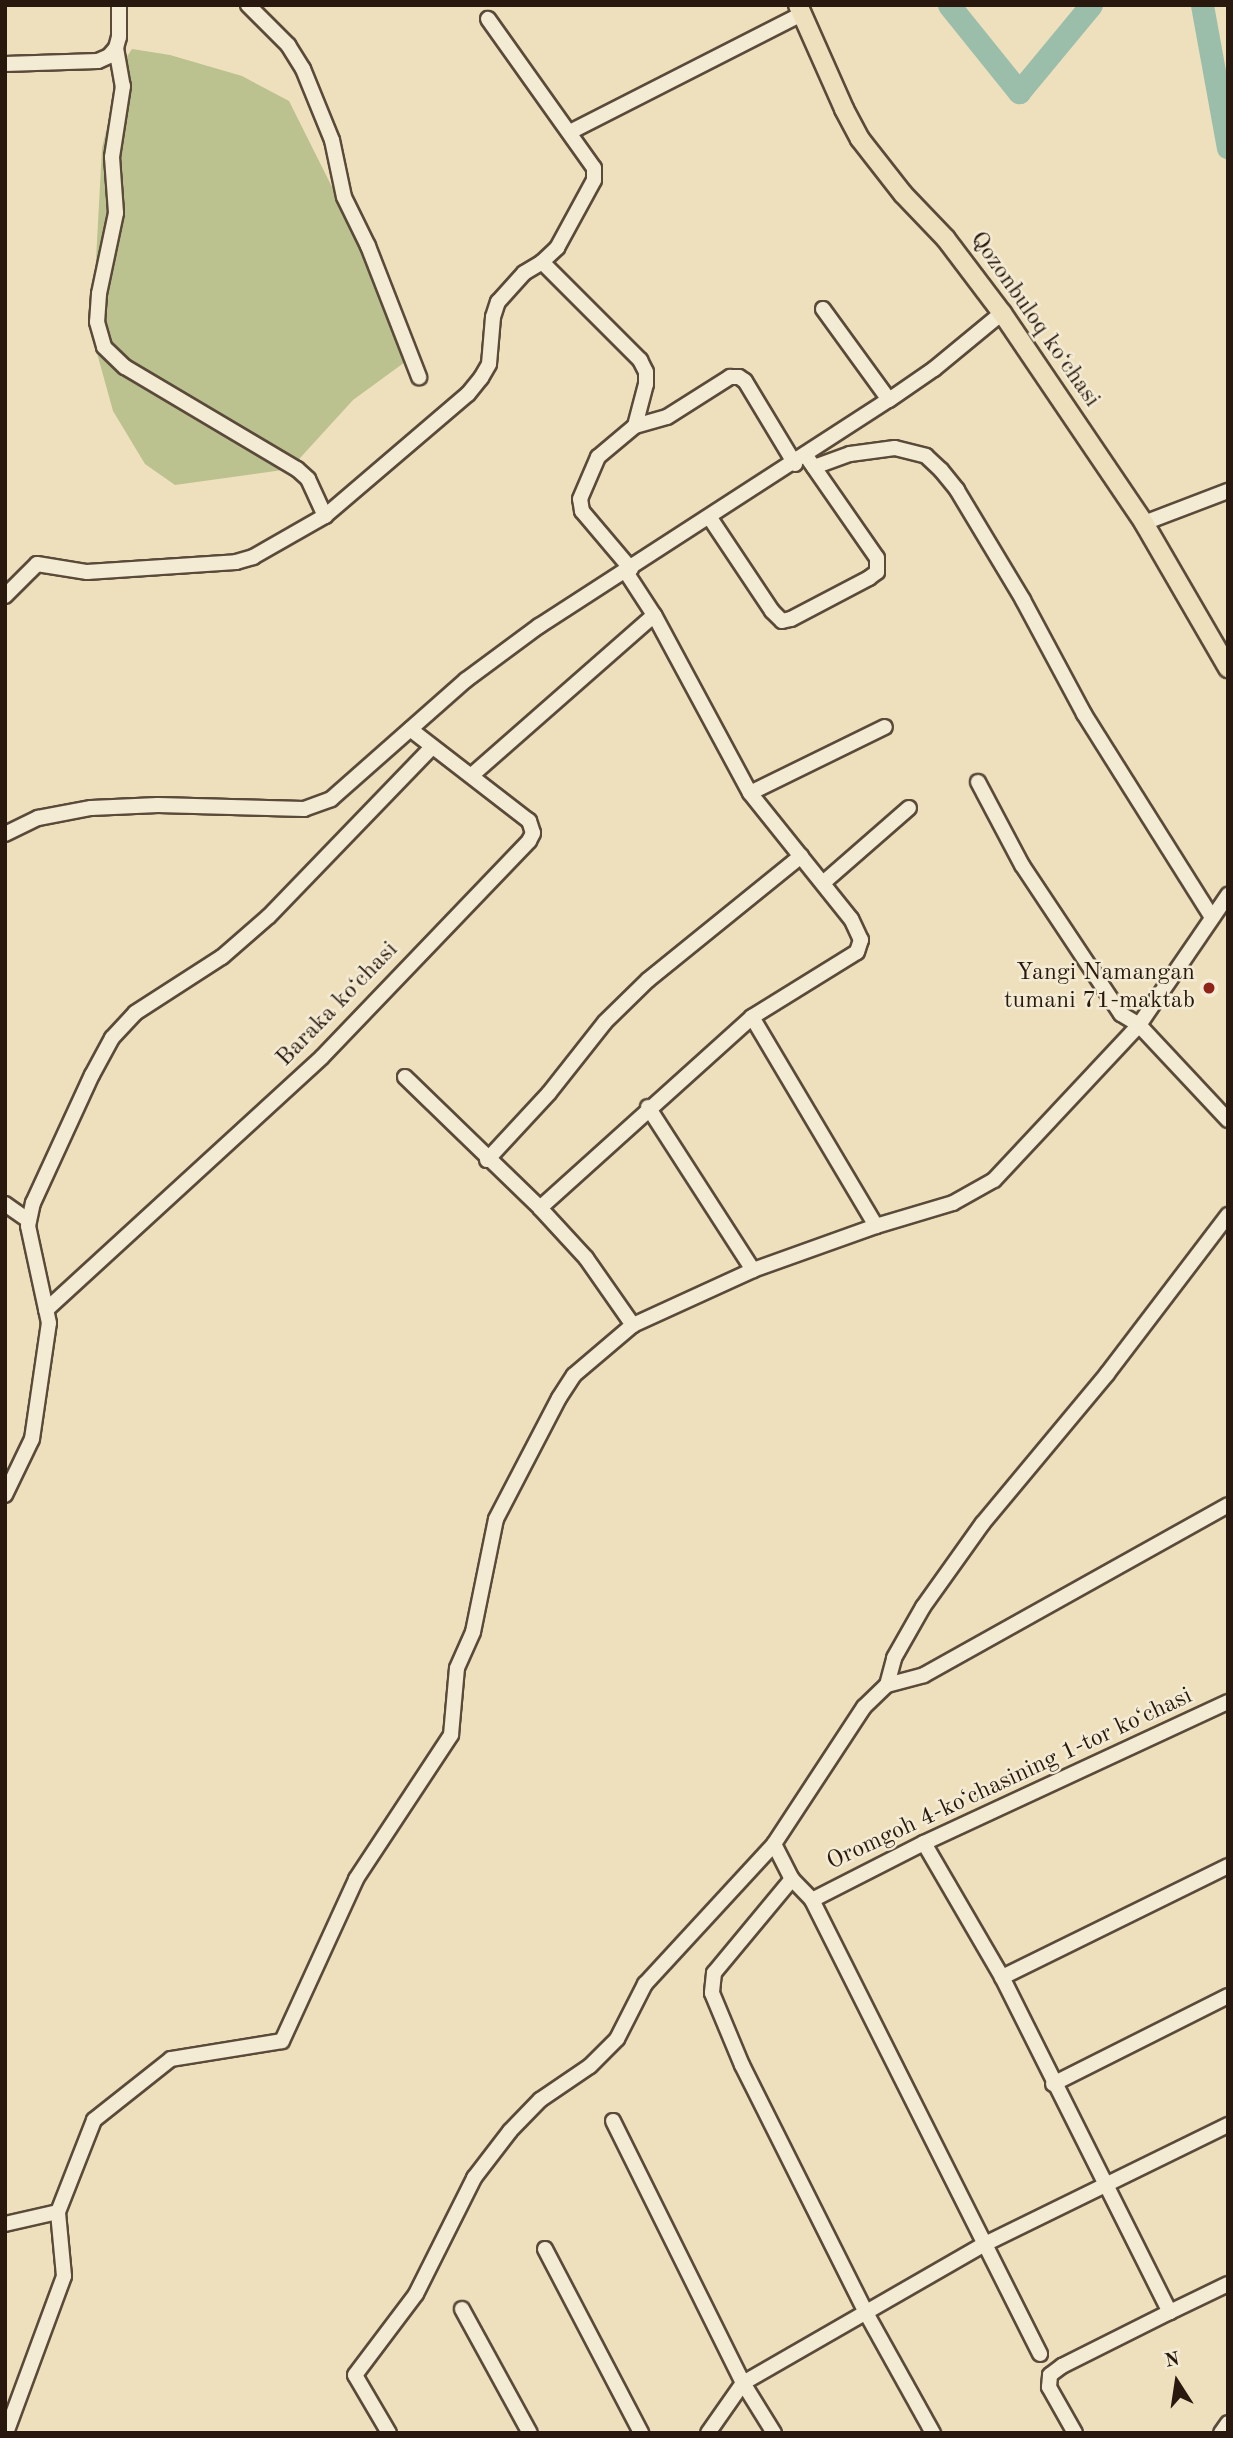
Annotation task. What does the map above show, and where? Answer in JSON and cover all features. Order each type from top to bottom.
[{"type":"main road","name":"Qozonbuloq koʻchasi","points":[[800,10],[860,139],[903,194],[946,239],[1002,313],[1144,523],[1228,668]]},
{"type":"street","points":[[119,5],[116,48],[123,86],[112,157],[116,213],[99,294],[97,321],[104,346],[125,367],[297,469],[308,478],[325,516]]},
{"type":"street","points":[[248,5],[288,45],[303,69],[332,140],[344,197],[368,246],[419,377]]},
{"type":"street","points":[[570,132],[800,10]]},
{"type":"street","points":[[5,596],[37,564],[87,572],[236,562],[253,557],[325,516],[468,394],[489,364],[493,317],[498,302],[524,273],[542,262],[557,248],[594,180],[591,159],[488,19]]},
{"type":"street","points":[[6,67],[98,61],[109,56],[116,48]]},
{"type":"street","points":[[542,262],[640,360],[646,372],[646,384],[635,426]]},
{"type":"street","points":[[823,309],[890,400]]},
{"type":"street","points":[[5,834],[38,818],[91,808],[158,805],[304,809],[331,799],[466,680],[539,626],[710,518],[805,462],[934,369],[1002,313]]},
{"type":"street","points":[[540,1208],[648,1107],[752,1017],[857,952],[861,940],[858,931],[823,883],[750,793],[628,570],[582,510],[580,499],[598,457],[635,426],[667,417],[730,377],[738,377],[745,381],[879,566],[869,578],[791,620],[782,621],[772,611],[710,518]]},
{"type":"street","points":[[805,462],[895,448],[926,456],[941,470],[957,490],[1023,600],[1084,714],[1212,916]]},
{"type":"street","points":[[1144,523],[1228,491]]},
{"type":"street","points":[[472,775],[654,615]]},
{"type":"street","points":[[750,793],[885,727]]},
{"type":"street","name":"Baraka koʻchasi","points":[[46,1311],[322,1057],[529,841],[533,825],[410,729]]},
{"type":"street","points":[[5,1495],[32,1439],[43,1382],[49,1323],[32,1249],[29,1220],[33,1203],[112,1038],[144,1005],[222,957],[270,916],[432,747]]},
{"type":"street","points":[[978,782],[1022,865],[1121,1014],[1139,1025],[1228,1120]]},
{"type":"street","points":[[823,883],[909,808]]},
{"type":"street","points":[[487,1160],[549,1094],[606,1022],[648,980],[800,856]]},
{"type":"street","points":[[6,2433],[64,2276],[58,2212],[94,2120],[171,2059],[282,2041],[356,1879],[451,1735],[457,1668],[473,1632],[496,1519],[559,1398],[574,1375],[633,1325],[753,1270],[876,1226],[953,1203],[994,1180],[1139,1025],[1228,895]]},
{"type":"street","points":[[752,1017],[876,1226]]},
{"type":"street","points":[[405,1077],[487,1160],[540,1208],[586,1258],[633,1325]]},
{"type":"street","points":[[648,1107],[753,1270]]},
{"type":"street","points":[[5,1203],[29,1220]]},
{"type":"street","points":[[887,1685],[894,1658],[923,1607],[984,1523],[1107,1374],[1226,1222]]},
{"type":"street","points":[[389,2433],[355,2375],[416,2294],[474,2178],[510,2132],[540,2100],[590,2066],[617,2039],[645,1984],[774,1844],[864,1707],[887,1685],[924,1675],[1228,1505]]},
{"type":"street","name":"Oromgoh 4-koʻchasining 1-tor koʻchasi","points":[[812,1900],[924,1843],[1228,1702]]},
{"type":"street","points":[[924,1843],[1002,1977],[1053,2084],[1170,2312]]},
{"type":"street","points":[[774,1844],[792,1879],[812,1900],[1040,2354]]},
{"type":"street","points":[[1002,1977],[1228,1866]]},
{"type":"street","points":[[792,1879],[714,1973],[712,1993],[742,2065],[865,2311],[933,2433]]},
{"type":"street","points":[[1053,2084],[1228,1996]]},
{"type":"street","points":[[613,2121],[743,2383],[774,2433]]},
{"type":"street","points":[[708,2433],[743,2383],[983,2245],[1228,2125]]},
{"type":"street","points":[[5,2224],[58,2212]]},
{"type":"street","points":[[545,2249],[641,2433]]},
{"type":"street","points":[[1075,2433],[1049,2387],[1050,2375],[1062,2366],[1228,2284]]},
{"type":"street","points":[[463,2309],[530,2433]]},
{"type":"street","points":[[1221,2433],[1228,2423]]},
{"type":"green space","points":[[132,49],[170,55],[242,76],[289,101],[361,245],[405,362],[353,400],[290,469],[175,485],[145,464],[113,411],[92,335],[102,148],[122,64]]},
{"type":"waterway","points":[[949,5],[1019,92],[1091,5]]},
{"type":"waterway","points":[[1202,5],[1228,148]]},
{"type":"place","name":"Yangi Namangan tumani 71-maktab","points":[[1209,988]]}]
